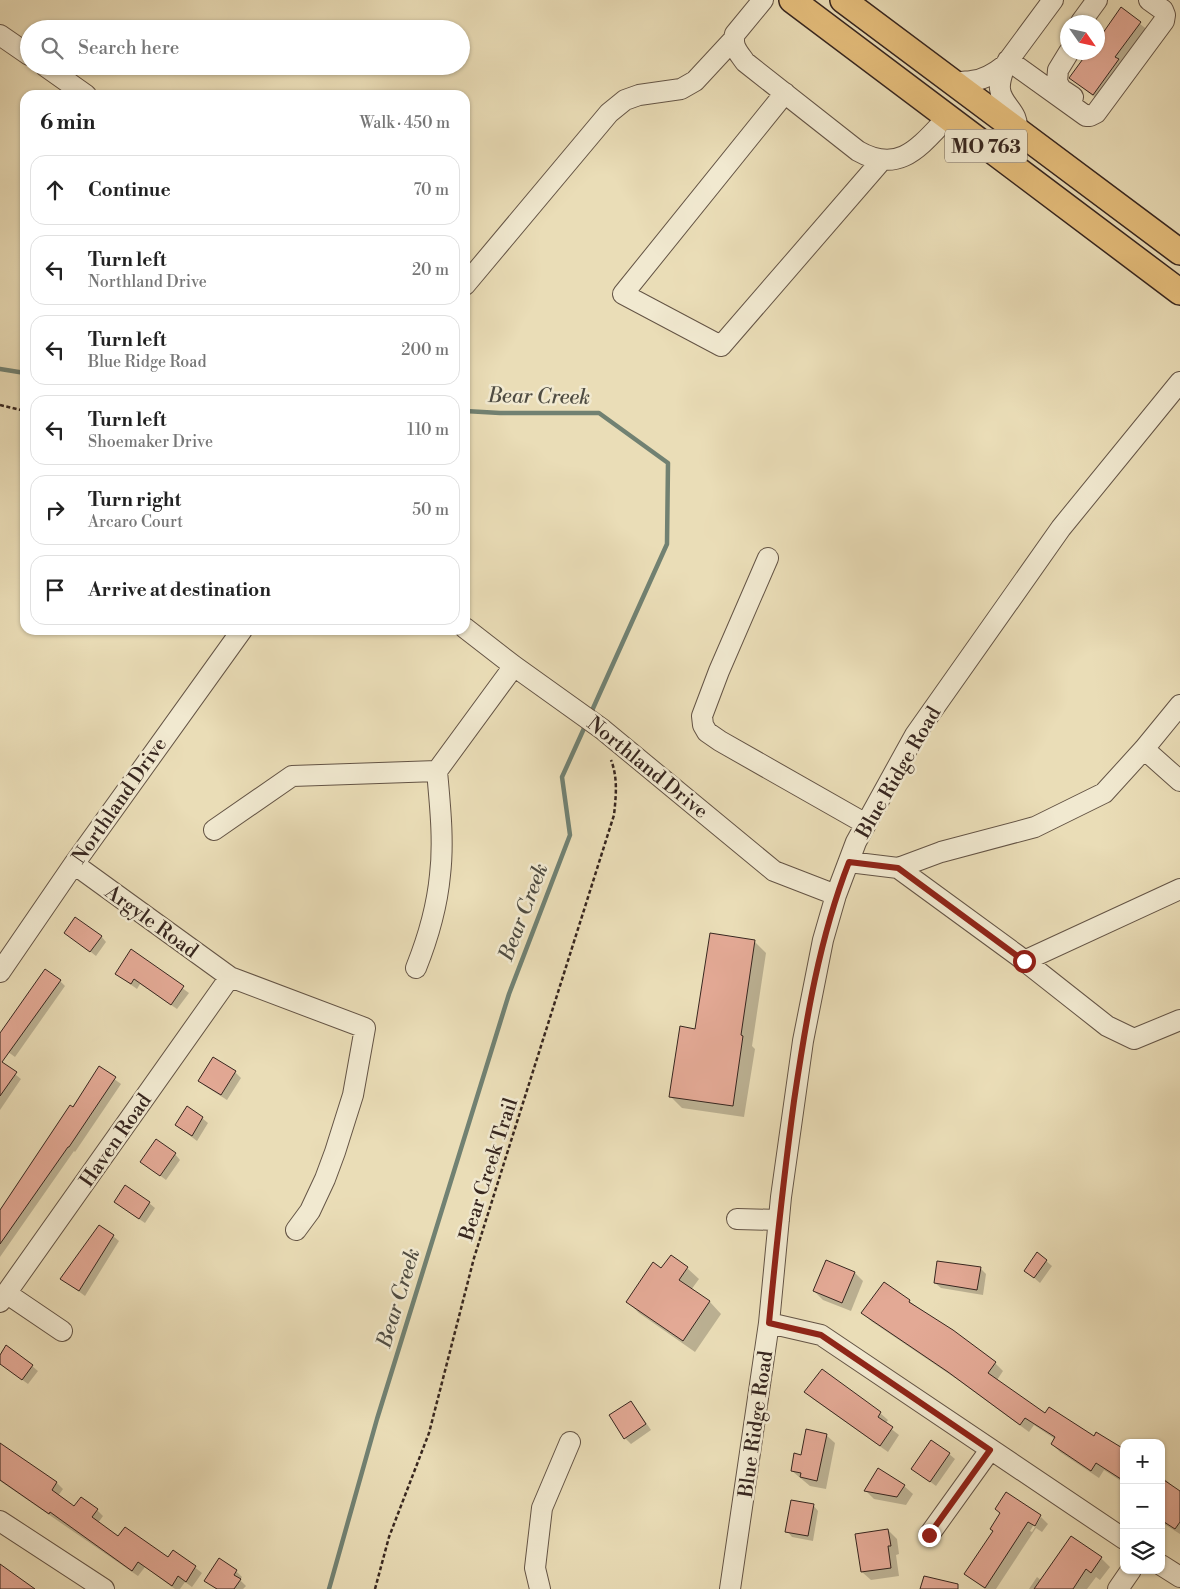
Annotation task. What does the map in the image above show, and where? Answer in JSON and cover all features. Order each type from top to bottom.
[{"type":"main road","name":"MO 763","points":[[792,0],[1180,292]]},
{"type":"main road","points":[[804,0],[825,9],[941,94],[986,107]]},
{"type":"main road","name":"MO 763","points":[[843,0],[1180,252]]},
{"type":"street","points":[[470,279],[609,113],[625,100],[639,95],[681,89],[695,80],[733,40],[735,34],[763,0]]},
{"type":"street","points":[[955,84],[980,80],[997,71],[1007,62],[1053,0]]},
{"type":"street","points":[[1007,62],[1086,116],[1090,116],[1096,113],[1164,21],[1166,15],[1149,0]]},
{"type":"street","points":[[0,35],[20,49]]},
{"type":"street","points":[[733,40],[736,49],[745,62],[858,152],[870,158],[882,160],[900,159],[918,148],[948,117]]},
{"type":"street","points":[[1065,60],[1058,70],[1057,82],[1061,89],[1089,105],[1096,103],[1136,50],[1142,44],[1146,45]]},
{"type":"street","points":[[1038,82],[1060,52]]},
{"type":"street","points":[[1007,62],[1000,88],[1002,97],[1016,116],[1018,124],[1016,130]]},
{"type":"street","points":[[58,75],[79,90]]},
{"type":"street","points":[[785,93],[623,294],[721,346],[882,160]]},
{"type":"street","name":"Blue Ridge Road","points":[[730,1589],[769,1323],[779,1220],[803,1041],[823,940],[836,895],[866,824],[915,735],[1052,541],[1180,382]]},
{"type":"street","points":[[768,558],[719,671],[702,716],[703,725],[707,732],[720,740],[866,824]]},
{"type":"street","name":"Northland Drive","points":[[470,632],[514,666],[602,728],[774,871],[836,895]]},
{"type":"street","name":"Northland Drive","points":[[0,972],[74,864],[238,635]]},
{"type":"street","points":[[416,968],[426,944],[434,916],[440,874],[440,814],[437,771],[514,666]]},
{"type":"street","points":[[849,862],[898,868],[941,852],[1035,827],[1104,793],[1144,749],[1180,705]]},
{"type":"street","points":[[1144,749],[1180,781]]},
{"type":"street","points":[[214,830],[292,776],[437,771]]},
{"type":"street","name":"Argyle Road","points":[[74,864],[230,977],[365,1028],[353,1095],[335,1152],[310,1211],[296,1230]]},
{"type":"street","points":[[898,868],[1024,961],[1107,1026],[1134,1039],[1180,1020]]},
{"type":"street","points":[[1024,961],[1180,889]]},
{"type":"street","name":"Haven Road","points":[[3,1297],[230,977]]},
{"type":"street","points":[[737,1220],[779,1220]]},
{"type":"street","points":[[3,1297],[62,1331]]},
{"type":"street","points":[[769,1323],[821,1335],[1120,1537]]},
{"type":"street","points":[[540,1589],[535,1568],[542,1508],[570,1442]]},
{"type":"street","points":[[929,1535],[990,1450]]},
{"type":"street","points":[[0,1521],[104,1589]]},
{"type":"street","points":[[1165,1568],[1180,1577]]},
{"type":"street","points":[[1118,1589],[1128,1574]]},
{"type":"path","points":[[0,404],[20,410]]},
{"type":"path","name":"Bear Creek Trail","points":[[375,1589],[389,1537],[429,1433],[474,1258],[614,814],[616,794],[615,771],[610,756]]},
{"type":"building","points":[[1121,7],[1141,22],[1115,57],[1119,59],[1093,95],[1069,78],[1082,60],[1105,60],[1105,30]]},
{"type":"building","points":[[75,917],[102,936],[90,952],[64,933]]},
{"type":"building","points":[[710,933],[755,940],[733,1106],[669,1097],[680,1026],[695,1029]]},
{"type":"building","points":[[131,949],[184,986],[171,1005],[134,979],[131,984],[115,974]]},
{"type":"building","points":[[45,969],[61,980],[2,1062],[17,1072],[0,1096],[0,1033]]},
{"type":"building","points":[[213,1057],[236,1071],[221,1095],[198,1081]]},
{"type":"building","points":[[99,1066],[116,1077],[0,1244],[0,1210],[70,1105],[73,1107]]},
{"type":"building","points":[[187,1106],[203,1117],[192,1136],[175,1125]]},
{"type":"building","points":[[156,1139],[176,1153],[160,1176],[140,1162]]},
{"type":"building","points":[[125,1185],[150,1202],[139,1219],[114,1202]]},
{"type":"building","points":[[99,1225],[114,1235],[79,1291],[60,1279]]},
{"type":"building","points":[[1037,1252],[1047,1260],[1034,1278],[1024,1271]]},
{"type":"building","points":[[671,1255],[688,1267],[679,1280],[710,1301],[683,1341],[626,1302],[653,1262],[661,1268]]},
{"type":"building","points":[[826,1260],[855,1272],[842,1303],[813,1291]]},
{"type":"building","points":[[937,1261],[981,1267],[977,1290],[934,1283]]},
{"type":"building","points":[[884,1282],[910,1300],[909,1302],[953,1330],[996,1362],[988,1373],[1045,1413],[1049,1407],[1094,1436],[1096,1432],[1120,1447],[1120,1478],[1096,1463],[1091,1471],[1051,1444],[1055,1437],[1025,1418],[1020,1425],[948,1372],[861,1313]]},
{"type":"building","points":[[6,1345],[33,1365],[22,1380],[0,1364],[0,1355]]},
{"type":"building","points":[[822,1369],[881,1412],[878,1417],[893,1427],[880,1446],[804,1392]]},
{"type":"building","points":[[631,1401],[646,1424],[624,1439],[609,1415]]},
{"type":"building","points":[[806,1429],[827,1434],[817,1481],[800,1477],[801,1473],[791,1471],[794,1453],[801,1455]]},
{"type":"building","points":[[931,1440],[950,1453],[930,1482],[911,1469]]},
{"type":"building","points":[[0,1443],[57,1482],[52,1490],[74,1506],[81,1497],[98,1509],[92,1517],[118,1536],[125,1527],[168,1557],[173,1550],[196,1566],[186,1582],[178,1576],[172,1586],[138,1562],[132,1571],[50,1512],[49,1514],[0,1480]]},
{"type":"building","points":[[878,1468],[905,1485],[897,1497],[864,1491]]},
{"type":"building","points":[[1165,1481],[1180,1491],[1180,1522],[1175,1529],[1165,1523]]},
{"type":"building","points":[[1006,1492],[1041,1515],[1035,1526],[1028,1522],[985,1588],[964,1574],[993,1531],[990,1529],[1000,1513],[995,1509]]},
{"type":"building","points":[[791,1500],[814,1504],[808,1536],[785,1532]]},
{"type":"building","points":[[888,1529],[891,1546],[888,1546],[891,1568],[861,1572],[855,1534]]},
{"type":"building","points":[[1071,1536],[1102,1557],[1091,1573],[1086,1569],[1073,1589],[1034,1589]]},
{"type":"building","points":[[219,1558],[237,1570],[234,1575],[241,1579],[234,1589],[217,1589],[204,1581]]},
{"type":"building","points":[[0,1564],[35,1589],[0,1589]]},
{"type":"building","points":[[924,1576],[958,1584],[958,1589],[920,1589]]},
{"type":"waterway","name":"Bear Creek","points":[[0,369],[20,372]]},
{"type":"waterway","name":"Bear Creek","points":[[470,411],[599,413],[668,463],[667,544],[590,715]]},
{"type":"waterway","name":"Bear Creek","points":[[329,1589],[377,1419],[509,994],[570,835],[562,777],[586,724]]},
{"type":"route","points":[[929,1535],[990,1450],[821,1335],[769,1323],[781,1197],[803,1041],[823,940],[836,895],[849,862],[898,868],[1024,961]]}]
